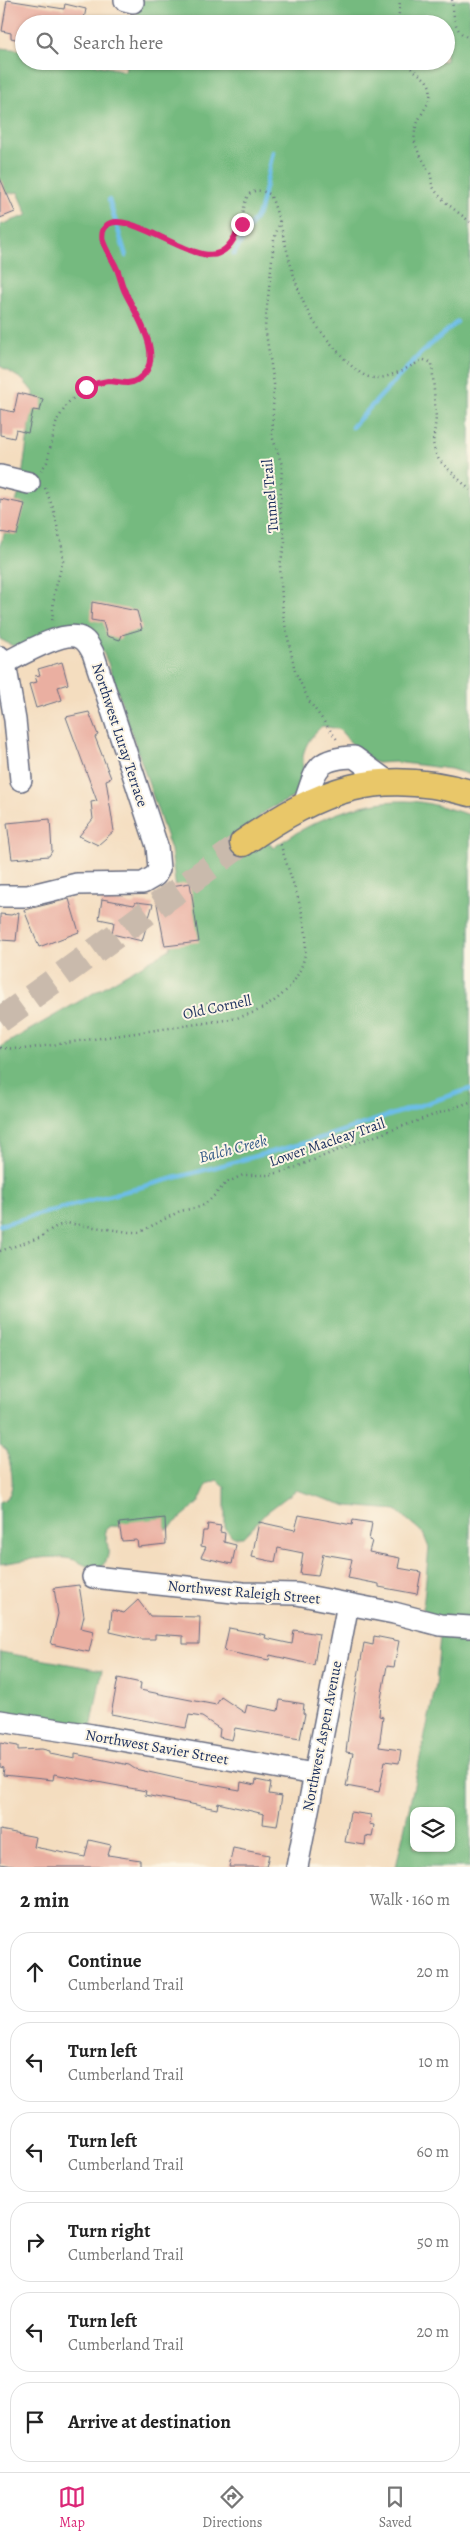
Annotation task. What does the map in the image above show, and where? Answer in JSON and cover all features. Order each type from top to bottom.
[{"type":"main road","points":[[244,843],[304,804],[346,788],[387,781],[436,784],[470,793]]},
{"type":"street","points":[[0,476],[29,483]]},
{"type":"street","name":"Northwest Luray Terrace","points":[[0,896],[28,896],[78,884],[143,883],[155,876],[159,869],[157,846],[89,645],[81,637],[68,636],[2,660],[21,780]]},
{"type":"street","points":[[304,804],[319,766],[324,762],[354,757],[361,760],[387,781]]},
{"type":"street","name":"Northwest Raleigh Street","points":[[93,1577],[243,1593],[297,1594],[394,1613],[440,1625],[470,1627]]},
{"type":"street","name":"Northwest Aspen Avenue","points":[[297,1867],[348,1604]]},
{"type":"street","name":"Northwest Savier Street","points":[[0,1721],[102,1736],[314,1774]]},
{"type":"path","points":[[399,15],[400,0]]},
{"type":"path","points":[[452,0],[454,15]]},
{"type":"path","points":[[455,19],[456,25],[465,36],[470,38]]},
{"type":"path","points":[[412,70],[415,74],[424,78],[430,87],[430,99],[416,125],[415,140],[417,154],[431,174],[432,185],[442,197],[470,222]]},
{"type":"path","points":[[48,643],[54,594],[63,561],[62,547],[54,508],[46,488],[29,483],[48,462],[57,420],[69,402],[86,387],[97,383],[110,381],[127,384],[136,381],[148,368],[150,355],[148,336],[102,241],[102,231],[108,224],[116,221],[158,234],[200,255],[210,256],[219,254],[233,241],[242,224],[246,200],[251,193],[260,190],[270,194],[280,219],[296,281],[306,308],[322,333],[345,359],[361,374],[372,378],[382,378],[424,360],[432,363],[436,418],[433,443],[435,452],[439,460],[470,490]]},
{"type":"path","name":"Tunnel Trail","points":[[280,219],[274,240],[265,327],[274,384],[272,436],[282,465],[280,508],[285,542],[280,565],[283,615],[295,671],[309,701],[339,743],[342,758]]},
{"type":"path","name":"Old Cornell","points":[[0,1048],[24,1049],[232,1019],[249,1015],[278,1000],[291,984],[300,967],[306,947],[306,934],[274,822]]},
{"type":"path","name":"Lower Macleay Trail","points":[[0,1251],[39,1238],[66,1223],[140,1232],[180,1211],[200,1207],[209,1201],[226,1183],[243,1175],[269,1175],[288,1170],[353,1144],[470,1102]]},
{"type":"green space","points":[[140,0],[470,0],[470,775],[451,769],[395,762],[377,763],[364,758],[339,729],[322,726],[310,739],[303,755],[303,770],[306,783],[303,789],[293,798],[266,811],[255,822],[273,848],[319,821],[353,808],[370,804],[414,801],[470,815],[470,1867],[396,1867],[436,1685],[441,1622],[423,1609],[429,1548],[423,1533],[396,1510],[348,1506],[296,1490],[267,1512],[243,1537],[233,1537],[225,1529],[225,1487],[217,1480],[207,1484],[199,1502],[168,1529],[110,1526],[105,1530],[108,1550],[107,1558],[102,1566],[98,1568],[89,1567],[71,1559],[53,1557],[0,1564],[0,1502],[10,1493],[12,1479],[7,1450],[0,1445],[0,1047],[170,949],[179,914],[171,850],[108,663],[96,639],[90,631],[75,625],[54,631],[21,646],[12,645],[0,639],[0,545],[20,491],[34,393],[23,380],[0,366],[0,225],[28,215],[18,192],[0,195],[0,48],[15,49],[15,70],[455,70],[455,15],[137,15]]},
{"type":"green space","points":[[0,1652],[102,1670],[91,1729],[0,1713]]},
{"type":"building","points":[[7,0],[64,9],[65,4],[86,9],[85,15],[15,15],[15,39],[11,38],[11,33],[2,31]]},
{"type":"building","points":[[0,178],[15,212],[0,218]]},
{"type":"building","points":[[18,393],[43,399],[40,411],[33,410],[28,433],[16,430],[14,438],[0,435],[0,409],[14,412]]},
{"type":"building","points":[[0,499],[25,504],[17,535],[0,532]]},
{"type":"building","points":[[92,602],[137,611],[142,629],[122,635],[120,640],[107,636],[103,622],[91,620]]},
{"type":"building","points":[[62,662],[68,684],[58,687],[62,700],[36,708],[29,684],[37,682],[35,676],[40,675],[38,669]]},
{"type":"building","points":[[89,712],[98,735],[95,737],[111,778],[106,780],[114,831],[98,845],[79,836],[93,819],[91,802],[97,801],[66,717]]},
{"type":"building","points":[[50,819],[52,851],[49,856],[12,859],[7,823]]},
{"type":"building","points":[[190,883],[199,942],[165,946],[157,904],[174,906],[171,886]]},
{"type":"building","points":[[69,899],[79,932],[39,947],[24,910]]},
{"type":"building","points":[[102,899],[134,905],[136,902],[153,904],[142,941],[112,934],[114,922],[99,919]]},
{"type":"building","points":[[19,912],[16,941],[0,940],[0,914],[11,915]]},
{"type":"building","points":[[299,1515],[352,1525],[353,1520],[372,1523],[369,1540],[372,1541],[369,1552],[400,1558],[398,1568],[421,1572],[417,1594],[379,1587],[379,1584],[348,1578],[352,1559],[323,1554],[318,1576],[300,1574],[303,1553],[278,1548],[275,1562],[252,1557],[259,1522],[295,1530]]},
{"type":"building","points":[[165,1518],[166,1544],[138,1547],[137,1540],[122,1541],[119,1523]]},
{"type":"building","points":[[208,1524],[221,1526],[220,1532],[225,1533],[224,1542],[236,1545],[232,1564],[201,1557],[206,1547],[201,1546],[203,1531],[207,1531]]},
{"type":"building","points":[[79,1585],[84,1616],[81,1628],[94,1631],[89,1652],[51,1644],[58,1614],[54,1588]]},
{"type":"building","points":[[138,1600],[150,1616],[200,1617],[199,1644],[183,1644],[183,1636],[155,1634],[155,1639],[141,1639],[110,1632],[112,1610],[124,1613]]},
{"type":"building","points":[[229,1628],[266,1635],[265,1638],[292,1644],[294,1630],[319,1634],[314,1665],[270,1655],[269,1660],[224,1651]]},
{"type":"building","points":[[374,1636],[399,1641],[394,1667],[387,1666],[380,1704],[379,1716],[383,1717],[379,1747],[401,1750],[399,1763],[385,1761],[379,1792],[346,1786],[353,1753],[346,1752],[349,1728],[364,1643],[373,1645]]},
{"type":"building","points":[[118,1678],[141,1683],[140,1690],[216,1705],[221,1697],[245,1713],[247,1705],[278,1711],[280,1700],[304,1704],[303,1713],[305,1714],[300,1739],[235,1728],[232,1740],[219,1737],[220,1729],[202,1717],[189,1715],[186,1728],[111,1714]]},
{"type":"building","points":[[0,1743],[18,1746],[18,1750],[42,1749],[50,1751],[50,1754],[75,1759],[75,1754],[129,1765],[135,1769],[189,1781],[240,1790],[241,1782],[255,1785],[256,1780],[271,1783],[269,1794],[282,1796],[277,1826],[263,1824],[264,1814],[218,1803],[217,1809],[145,1795],[146,1791],[54,1774],[53,1780],[3,1775],[4,1768],[0,1767]]},
{"type":"building","points":[[350,1812],[371,1815],[369,1824],[374,1825],[372,1837],[366,1836],[365,1845],[345,1842]]},
{"type":"building","points":[[0,1830],[36,1837],[34,1847],[85,1857],[89,1840],[111,1845],[108,1855],[140,1860],[140,1867],[18,1867],[0,1864]]},
{"type":"building","points":[[233,1848],[269,1855],[266,1867],[229,1867]]},
{"type":"waterway","points":[[234,254],[260,210],[273,152]]},
{"type":"waterway","points":[[109,200],[126,256]]},
{"type":"waterway","points":[[352,427],[421,353],[457,322]]},
{"type":"waterway","name":"Balch Creek","points":[[0,1225],[312,1141],[470,1089]]},
{"type":"tunnel","points":[[0,1020],[243,843]]},
{"type":"route","points":[[86,387],[110,381],[127,384],[136,381],[144,375],[148,368],[150,355],[148,336],[124,291],[117,267],[102,241],[102,231],[108,224],[116,221],[158,234],[200,255],[210,256],[219,254],[226,248],[233,241],[242,224]]}]
